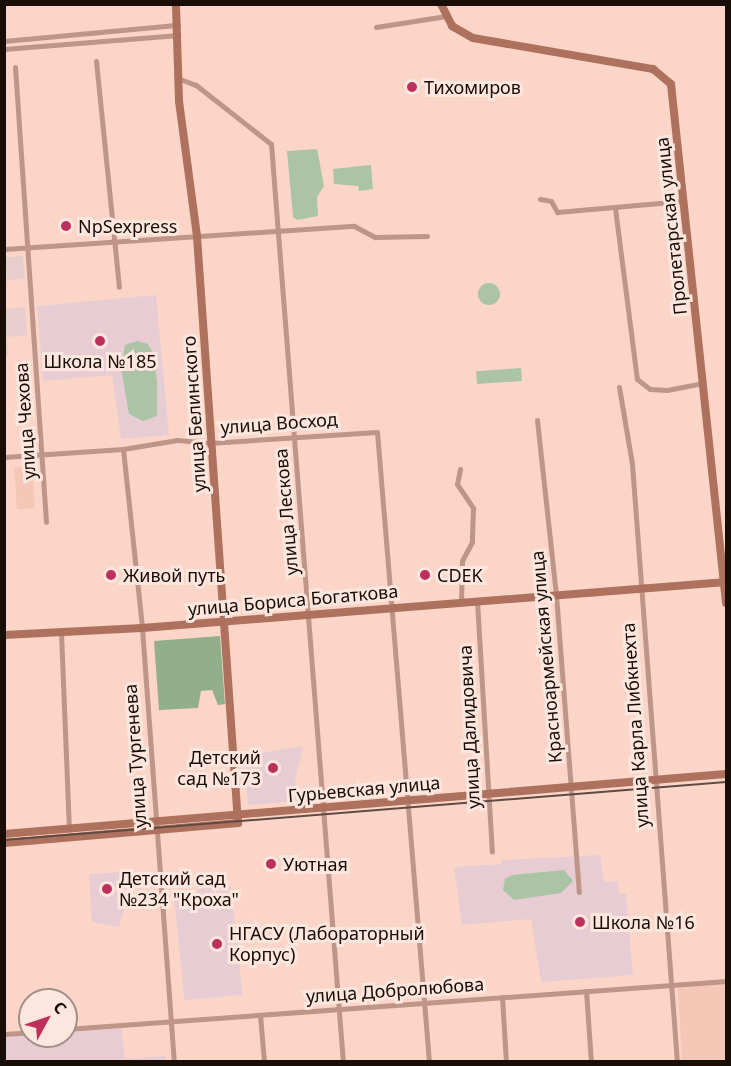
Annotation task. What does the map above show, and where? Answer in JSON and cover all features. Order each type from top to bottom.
[{"type":"street","name":"улица Белинского","points":[[176,4],[180,79],[178,101],[197,236],[237,819]]},
{"type":"street","points":[[376,27],[447,18],[441,4]]},
{"type":"street","name":"Пролетарская улица","points":[[447,18],[459,32],[473,38],[662,73],[671,84],[702,384],[726,582],[726,603]]},
{"type":"street","points":[[4,41],[178,25]]},
{"type":"street","points":[[4,49],[178,35]]},
{"type":"street","points":[[96,61],[119,287]]},
{"type":"street","name":"улица Чехова","points":[[15,67],[46,522]]},
{"type":"street","name":"улица Лескова","points":[[180,79],[196,85],[271,144],[343,1062]]},
{"type":"street","points":[[540,199],[551,201],[557,212],[683,201]]},
{"type":"street","points":[[615,207],[637,379],[650,389],[668,390],[702,384]]},
{"type":"street","points":[[4,249],[113,240],[354,226],[375,237],[427,236]]},
{"type":"street","name":"улица Карла Либкнехта","points":[[619,387],[632,464],[653,778],[677,1062]]},
{"type":"street","name":"Красноармейская улица","points":[[537,420],[556,595],[579,892]]},
{"type":"street","name":"улица Восход","points":[[4,457],[123,449],[177,440],[210,443],[377,432],[393,607]]},
{"type":"street","name":"улица Тургенева","points":[[123,449],[142,628],[174,1062]]},
{"type":"street","points":[[460,469],[458,484],[473,508],[472,542],[462,561],[461,603]]},
{"type":"street","name":"улица Бориса Богаткова","points":[[4,635],[142,628],[726,582]]},
{"type":"street","name":"улица Далидовича","points":[[477,601],[486,793],[492,852]]},
{"type":"street","points":[[393,607],[429,1062]]},
{"type":"street","points":[[61,632],[69,830]]},
{"type":"street","name":"Гурьевская улица","points":[[4,843],[407,800],[653,778],[726,774]]},
{"type":"street","name":"Гурьевская улица","points":[[4,834],[155,826]]},
{"type":"street","name":"улица Добролюбова","points":[[78,1028],[726,981]]},
{"type":"street","points":[[586,992],[591,1062]]},
{"type":"street","points":[[502,997],[506,1062]]},
{"type":"street","points":[[260,1015],[264,1062]]},
{"type":"shaded area","points":[[23,256],[25,279],[7,280],[5,258]]},
{"type":"shaded area","name":"Школа №185","points":[[156,295],[169,435],[121,439],[112,375],[43,381],[37,306]]},
{"type":"shaded area","points":[[4,302],[5,309],[25,307],[27,335],[7,337],[8,355],[5,355]]},
{"type":"shaded area","points":[[32,466],[35,508],[17,509],[14,467]]},
{"type":"shaded area","name":"Детский сад №173","points":[[303,746],[295,781],[298,801],[248,805],[245,756]]},
{"type":"shaded area","name":"Школа №16","points":[[600,855],[604,882],[618,881],[619,894],[626,894],[633,975],[541,982],[531,919],[462,925],[454,867],[501,864],[502,860]]},
{"type":"shaded area","name":"Детский сад №234 \"Кроха\"","points":[[123,872],[126,904],[119,927],[92,922],[89,874]]},
{"type":"shaded area","points":[[231,886],[242,994],[185,1000],[173,892]]},
{"type":"shaded area","points":[[726,983],[726,1061],[682,1061],[678,988]]},
{"type":"shaded area","points":[[121,1025],[125,1059],[165,1056],[166,1061],[5,1061],[4,1035],[18,1035],[18,1048],[78,1048],[78,1029]]},
{"type":"green space","points":[[317,149],[324,186],[317,197],[318,216],[297,220],[293,217],[287,151]]},
{"type":"green space","points":[[371,165],[373,189],[359,191],[358,186],[334,184],[333,169]]},
{"type":"green space","points":[[489,283],[497,286],[500,294],[497,302],[489,305],[481,302],[478,294],[481,286]]},
{"type":"green space","points":[[137,341],[148,344],[153,354],[157,381],[157,416],[143,421],[129,414],[121,368],[125,345]]},
{"type":"green space","points":[[521,368],[522,381],[477,384],[476,371]]},
{"type":"green space","points":[[220,636],[225,704],[218,705],[212,690],[201,691],[198,708],[159,710],[154,641]]},
{"type":"green space","points":[[564,870],[573,881],[561,893],[514,900],[503,890],[505,879],[512,875]]},
{"type":"tram line","points":[[4,840],[726,782]]},
{"type":"place","name":"Тихомиров","points":[[412,87]]},
{"type":"place","name":"NpSexpress","points":[[66,226]]},
{"type":"place","name":"Школа №185","points":[[100,341]]},
{"type":"place","name":"Живой путь","points":[[111,575]]},
{"type":"place","name":"CDEK","points":[[425,575]]},
{"type":"place","name":"Детский сад №173","points":[[273,768]]},
{"type":"place","name":"Уютная","points":[[271,864]]},
{"type":"place","name":"Детский сад №234 \"Кроха\"","points":[[107,889]]},
{"type":"place","name":"Школа №16","points":[[580,922]]},
{"type":"place","name":"НГАСУ (Лабораторный Корпус)","points":[[217,944]]}]
